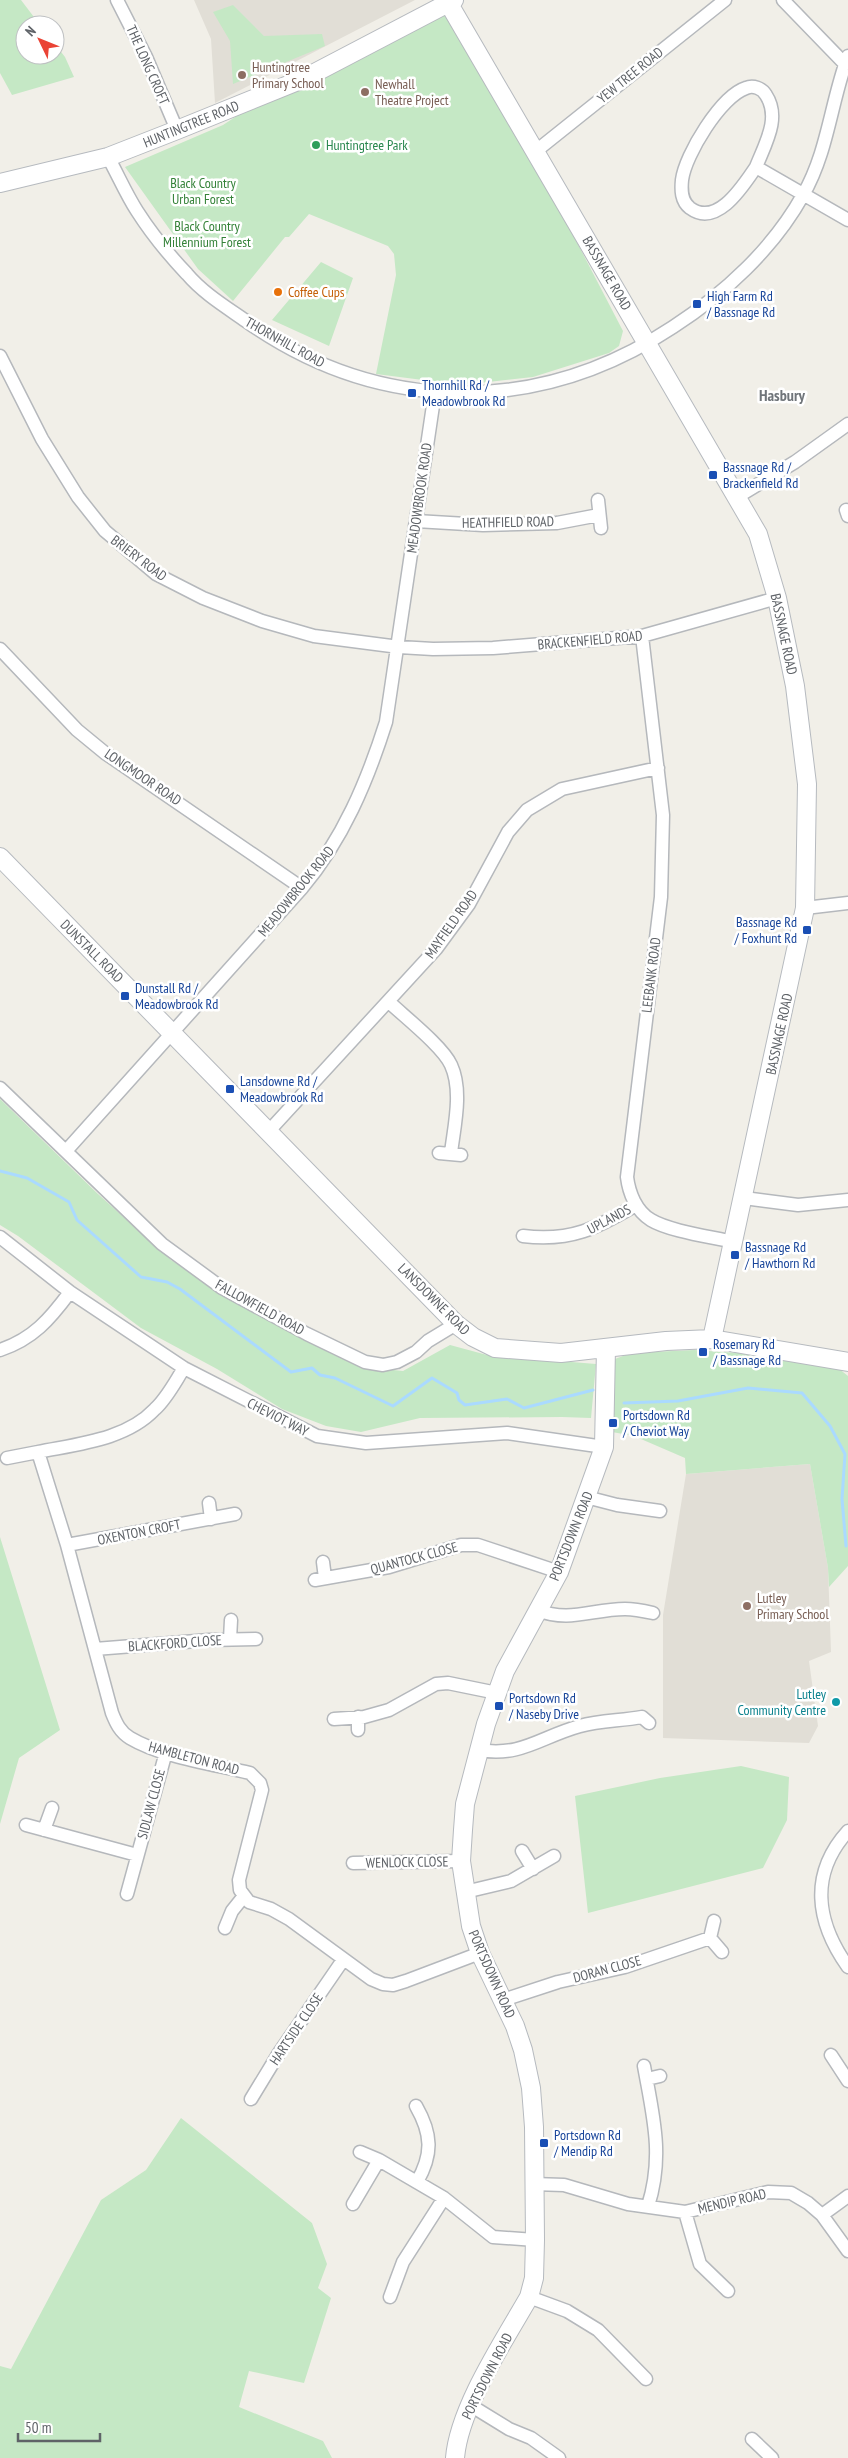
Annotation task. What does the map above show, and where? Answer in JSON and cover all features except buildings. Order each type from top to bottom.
[{"type":"street","name":"THE LONG CROFT","points":[[117,0],[146,57],[176,130]]},
{"type":"street","name":"YEW TREE ROAD","points":[[536,151],[724,0]]},
{"type":"street","points":[[783,0],[846,60]]},
{"type":"street","name":"HUNTINGTREE ROAD","points":[[0,183],[108,157],[176,130],[303,79],[452,2]]},
{"type":"street","name":"BASSNAGE ROAD","points":[[452,2],[758,534],[777,598],[795,686],[807,784],[805,908],[744,1198],[712,1339]]},
{"type":"street","name":"THORNHILL ROAD","points":[[108,157],[136,210],[188,276],[212,297],[260,331],[330,367],[406,388],[435,392],[484,394],[527,388],[576,376],[648,344],[707,305],[734,280],[774,237],[804,195],[820,156],[846,60]]},
{"type":"street","points":[[755,87],[764,92],[770,101],[773,113],[772,127],[756,167],[730,200],[713,213],[694,210],[683,199],[682,177],[698,141],[711,121],[736,94],[746,88],[755,87]]},
{"type":"street","points":[[756,167],[848,220]]},
{"type":"street","name":"BRIERY ROAD","points":[[0,356],[42,438],[78,497],[105,531],[156,574],[203,598],[280,626],[314,636],[399,646]]},
{"type":"street","name":"MEADOWBROOK ROAD","points":[[66,1151],[302,888],[334,847],[370,772],[386,722],[399,646],[435,392]]},
{"type":"street","points":[[737,497],[795,462],[848,424]]},
{"type":"street","points":[[598,500],[601,528]]},
{"type":"street","name":"HEATHFIELD ROAD","points":[[416,521],[482,525],[556,522],[599,514]]},
{"type":"street","name":"BRACKENFIELD ROAD","points":[[399,646],[433,650],[493,648],[642,636],[777,598]]},
{"type":"street","name":"LEEBANK ROAD","points":[[642,636],[663,815],[661,897],[627,1177],[629,1191],[636,1205],[644,1214],[656,1222],[733,1242]]},
{"type":"street","name":"LONGMOOR ROAD","points":[[0,649],[77,730],[105,753],[302,888]]},
{"type":"street","name":"MAYFIELD ROAD","points":[[268,1132],[436,949],[469,904],[508,832],[527,810],[562,789],[658,768]]},
{"type":"street","name":"DUNSTALL ROAD","points":[[0,857],[268,1132]]},
{"type":"street","points":[[805,908],[848,903]]},
{"type":"street","points":[[389,1002],[440,1050],[451,1065],[456,1099],[450,1154]]},
{"type":"street","name":"FALLOWFIELD ROAD","points":[[0,1088],[162,1244],[222,1288],[365,1362],[383,1365],[397,1362],[416,1352],[428,1341],[456,1324]]},
{"type":"street","name":"LANSDOWNE ROAD","points":[[268,1132],[456,1324],[472,1337],[495,1348],[562,1352],[666,1341],[712,1339],[848,1362]]},
{"type":"street","points":[[744,1198],[798,1205],[848,1200]]},
{"type":"street","name":"UPLANDS","points":[[523,1236],[542,1238],[577,1235],[598,1227],[636,1205]]},
{"type":"street","name":"CHEVIOT WAY","points":[[0,1237],[70,1292],[184,1368],[316,1436],[366,1443],[507,1433],[604,1447]]},
{"type":"street","points":[[0,1350],[23,1340],[42,1328],[70,1292]]},
{"type":"street","name":"PORTSDOWN ROAD","points":[[455,2458],[457,2437],[470,2405],[529,2297],[534,2278],[535,2240],[533,2184],[534,2127],[531,2088],[524,2050],[503,2000],[480,1953],[471,1926],[461,1861],[466,1804],[479,1750],[505,1671],[559,1572],[604,1447],[606,1348]]},
{"type":"street","points":[[7,1458],[97,1440],[140,1423],[156,1408],[184,1368]]},
{"type":"street","name":"HAMBLETON ROAD","points":[[38,1452],[67,1545],[112,1713],[118,1726],[129,1737],[166,1752],[250,1773],[260,1784],[262,1790],[239,1880],[240,1890],[244,1896]]},
{"type":"street","points":[[586,1497],[617,1505],[660,1511]]},
{"type":"street","points":[[209,1503],[210,1519]]},
{"type":"street","name":"OXENTON CROFT","points":[[67,1545],[235,1514]]},
{"type":"street","name":"QUANTOCK CLOSE","points":[[323,1562],[320,1579],[389,1567],[461,1545],[478,1544],[559,1572]]},
{"type":"street","points":[[537,1610],[553,1616],[627,1608],[652,1613]]},
{"type":"street","points":[[230,1620],[230,1639]]},
{"type":"street","name":"BLACKFORD CLOSE","points":[[95,1649],[230,1639],[256,1639]]},
{"type":"street","points":[[334,1719],[358,1717],[389,1710],[436,1684],[448,1683],[497,1693]]},
{"type":"street","points":[[479,1750],[497,1753],[512,1752],[562,1731],[582,1725],[643,1716]]},
{"type":"street","points":[[358,1717],[358,1730]]},
{"type":"street","name":"SIDLAW CLOSE","points":[[126,1894],[166,1752]]},
{"type":"street","points":[[44,1830],[52,1808]]},
{"type":"street","name":"SIDLAW CLOSE","points":[[26,1825],[137,1855]]},
{"type":"street","points":[[848,1832],[836,1845],[827,1861],[820,1888],[827,1929],[848,1967]]},
{"type":"street","points":[[522,1851],[533,1869]]},
{"type":"street","points":[[465,1892],[510,1881],[554,1856]]},
{"type":"street","name":"WENLOCK CLOSE","points":[[353,1863],[461,1861]]},
{"type":"street","points":[[226,1928],[232,1911],[244,1896],[249,1902],[270,1909],[288,1919],[371,1979],[393,1985],[480,1953]]},
{"type":"street","points":[[714,1921],[710,1938],[722,1952]]},
{"type":"street","name":"DORAN CLOSE","points":[[503,2000],[558,1982],[625,1967],[663,1952],[710,1938]]},
{"type":"street","name":"HARTSIDE CLOSE","points":[[251,2099],[279,2052],[343,1960]]},
{"type":"street","points":[[831,2055],[848,2081]]},
{"type":"street","points":[[644,2066],[657,2132],[655,2186],[648,2206]]},
{"type":"street","points":[[647,2079],[660,2076]]},
{"type":"street","points":[[416,2106],[426,2124],[429,2152],[425,2167],[417,2182]]},
{"type":"street","points":[[360,2152],[378,2160],[444,2198],[493,2237],[535,2240]]},
{"type":"street","points":[[353,2204],[378,2160]]},
{"type":"street","name":"MENDIP ROAD","points":[[533,2184],[564,2185],[628,2204],[685,2212],[756,2194],[779,2191],[799,2197],[822,2216],[848,2251]]},
{"type":"street","points":[[822,2216],[848,2196]]},
{"type":"street","points":[[390,2297],[403,2262],[444,2198]]},
{"type":"street","points":[[685,2212],[700,2264],[728,2291]]},
{"type":"street","points":[[529,2297],[567,2311],[598,2330],[646,2379]]},
{"type":"street","points":[[470,2405],[509,2429],[531,2438],[559,2458]]},
{"type":"street","points":[[752,2440],[764,2455]]},
{"type":"shaded area","name":"Huntingtree Primary School","points":[[194,0],[415,0],[215,103],[211,39]]},
{"type":"shaded area","name":"Lutley Primary School","points":[[810,1464],[828,1568],[831,1652],[809,1661],[818,1726],[809,1743],[663,1738],[663,1615],[686,1474]]},
{"type":"green space","points":[[0,0],[21,0],[32,15],[15,15],[15,65],[65,65],[65,57],[74,77],[12,95],[0,73]]},
{"type":"green space","points":[[233,5],[264,36],[322,34],[325,46],[233,84],[230,41],[213,12]]},
{"type":"green space","points":[[446,8],[530,152],[623,331],[619,346],[609,353],[533,377],[462,385],[376,374],[396,275],[394,254],[388,246],[309,214],[289,237],[285,237],[233,301],[198,269],[125,167],[223,125],[255,104]]},
{"type":"green space","points":[[321,262],[353,278],[329,346],[272,320]]},
{"type":"green space","points":[[0,1099],[98,1194],[171,1260],[257,1315],[365,1367],[403,1371],[450,1345],[487,1355],[596,1364],[591,1418],[420,1418],[361,1432],[326,1426],[282,1409],[217,1369],[141,1328],[18,1236],[0,1225]]},
{"type":"green space","points":[[694,1350],[738,1353],[838,1368],[848,1376],[848,1566],[829,1587],[828,1568],[810,1464],[686,1474],[685,1458],[634,1436],[612,1432],[615,1359],[631,1353]]},
{"type":"green space","points":[[0,1537],[60,1730],[19,1758],[0,1824]]},
{"type":"green space","points":[[741,1766],[789,1777],[787,1820],[763,1868],[588,1913],[575,1796],[660,1778]]},
{"type":"green space","points":[[181,2118],[312,2223],[327,2264],[318,2288],[331,2298],[304,2383],[249,2371],[239,2407],[323,2441],[332,2458],[0,2458],[0,2366],[11,2369],[101,2200],[146,2170]]},
{"type":"waterway","points":[[0,1171],[27,1178],[69,1202],[77,1220],[141,1277],[167,1282],[180,1289],[291,1372],[312,1368],[320,1375],[335,1378],[393,1406],[432,1378],[457,1393],[459,1400],[465,1405],[507,1399],[524,1408],[593,1390]]},
{"type":"waterway","points":[[624,1403],[678,1401],[748,1388],[802,1393],[830,1426],[845,1454],[842,1499],[846,1546]]},
{"type":"place","name":"Huntingtree Primary School","points":[[242,75]]},
{"type":"place","name":"Newhall Theatre Project","points":[[365,92]]},
{"type":"place","name":"Huntingtree Park","points":[[316,145]]},
{"type":"place","name":"Coffee Cups","points":[[278,292]]},
{"type":"place","name":"High Farm Rd / Bassnage Rd","points":[[697,304]]},
{"type":"place","name":"Thornhill Rd / Meadowbrook Rd","points":[[412,393]]},
{"type":"place","name":"Bassnage Rd / Brackenfield Rd","points":[[713,475]]},
{"type":"place","name":"Bassnage Rd / Foxhunt Rd","points":[[807,930]]},
{"type":"place","name":"Dunstall Rd / Meadowbrook Rd","points":[[125,996]]},
{"type":"place","name":"Lansdowne Rd / Meadowbrook Rd","points":[[230,1089]]},
{"type":"place","name":"Bassnage Rd / Hawthorn Rd","points":[[735,1255]]},
{"type":"place","name":"Rosemary Rd / Bassnage Rd","points":[[703,1352]]},
{"type":"place","name":"Portsdown Rd / Cheviot Way","points":[[613,1423]]},
{"type":"place","name":"Lutley Primary School","points":[[747,1606]]},
{"type":"place","name":"Lutley Community Centre","points":[[836,1702]]},
{"type":"place","name":"Portsdown Rd / Naseby Drive","points":[[499,1706]]},
{"type":"place","name":"Portsdown Rd / Mendip Rd","points":[[544,2143]]},
{"type":"district","name":"Hasbury","points":[[782,395]]},
{"type":"park label","name":"Black Country Urban Forest","points":[[203,192]]},
{"type":"park label","name":"Black Country Millennium Forest","points":[[207,234]]}]
